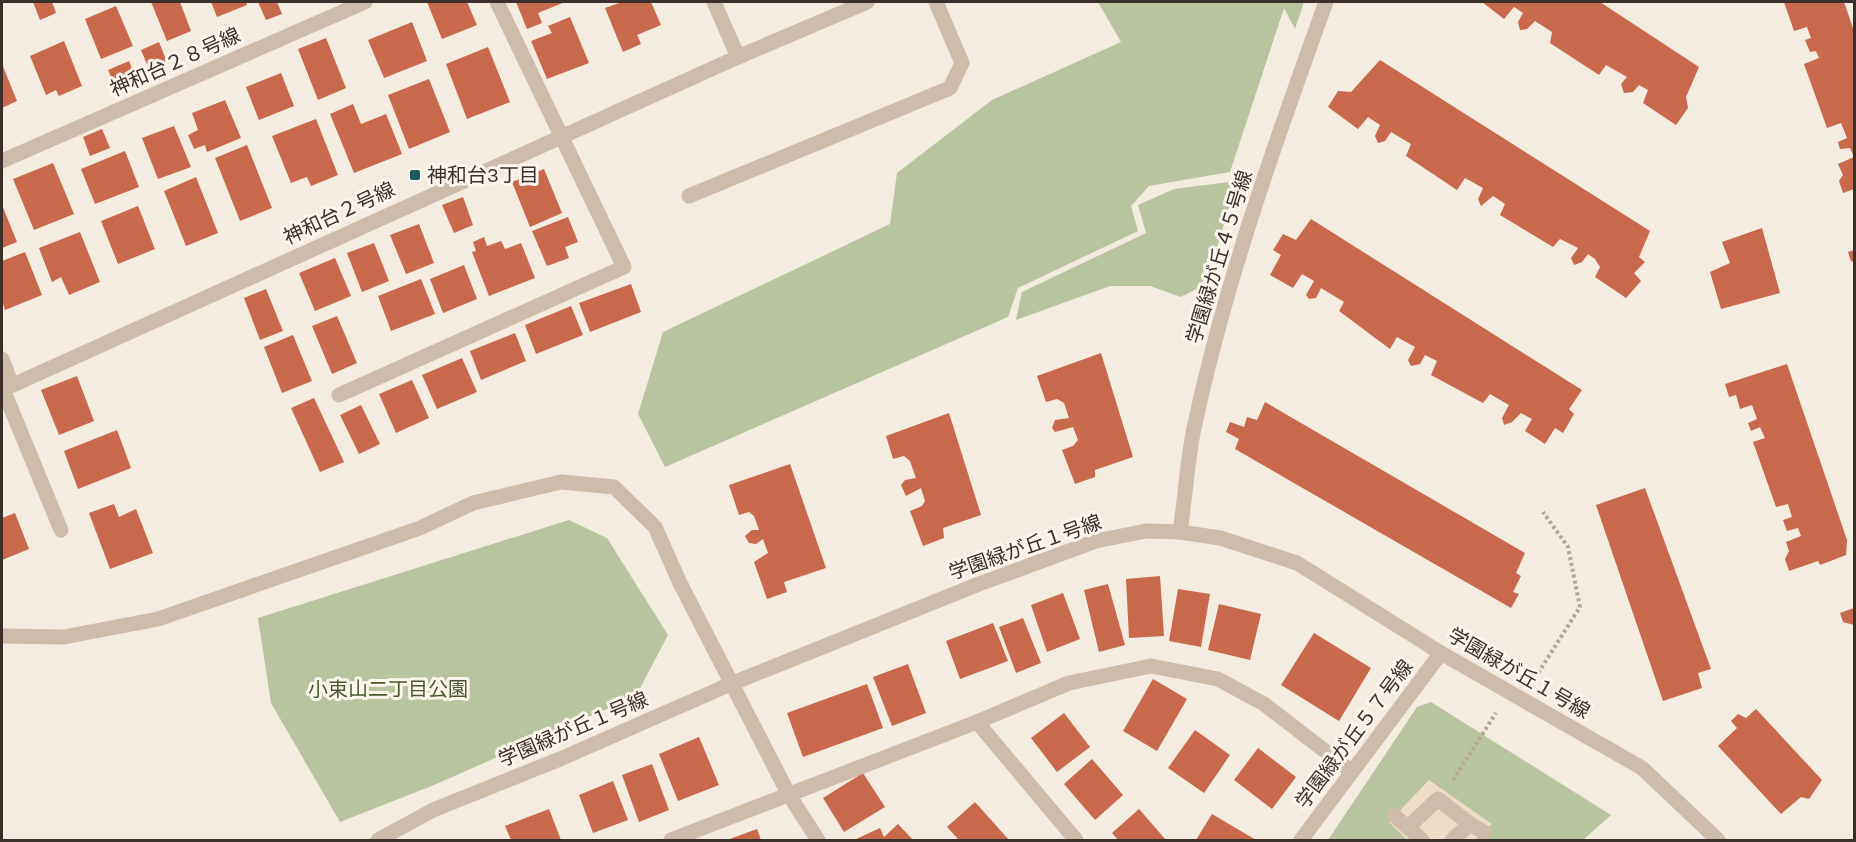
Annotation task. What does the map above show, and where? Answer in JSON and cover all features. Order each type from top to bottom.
[{"type":"street","name":"神和台２８号線","points":[[2,161],[364,2]]},
{"type":"street","points":[[339,395],[624,267],[497,2]]},
{"type":"street","points":[[714,2],[738,57]]},
{"type":"street","name":"神和台２号線","points":[[6,388],[562,134],[867,2]]},
{"type":"street","points":[[689,196],[950,88],[962,63],[936,2]]},
{"type":"street","name":"学園緑が丘４５号線","points":[[1180,532],[1193,435],[1219,322],[1278,136],[1326,2]]},
{"type":"street","points":[[2,359],[6,388],[61,530]]},
{"type":"street","points":[[2,636],[64,637],[158,619],[420,528],[473,503],[561,482],[614,487],[655,527],[680,583],[789,795],[818,840]]},
{"type":"street","name":"学園緑が丘１号線","points":[[378,840],[433,810],[560,759],[733,683],[980,584],[1096,541],[1146,531],[1180,532],[1220,538],[1297,563],[1441,652],[1642,768],[1718,840]]},
{"type":"street","name":"学園緑が丘５７号線","points":[[1301,840],[1441,652]]},
{"type":"street","points":[[671,840],[976,723],[1069,683],[1151,666],[1218,679],[1264,704],[1351,771]]},
{"type":"street","points":[[976,723],[1076,840]]},
{"type":"street","points":[[1408,827],[1442,795],[1470,824],[1484,832]]},
{"type":"street","points":[[1395,816],[1422,840]]},
{"type":"street","points":[[1452,840],[1470,824]]},
{"type":"path","points":[[1442,795],[1580,608],[1568,547],[1542,512]]},
{"type":"green space","points":[[1098,2],[1304,2],[1295,29],[1284,8],[1230,172],[1149,186],[1131,206],[1138,231],[1018,288],[1008,317],[665,467],[638,414],[663,332],[890,224],[897,173],[992,100],[1121,42]]},
{"type":"green space","points":[[1237,181],[1209,274],[1196,289],[1181,297],[1150,286],[1110,286],[1016,320],[1022,292],[1146,233],[1138,205],[1174,189]]},
{"type":"green space","name":"小束山二丁目公園","points":[[569,520],[607,538],[668,635],[636,696],[434,785],[340,822],[271,703],[258,618]]},
{"type":"green space","points":[[1431,702],[1611,815],[1583,840],[1328,840],[1417,707]]},
{"type":"shaded area","points":[[1429,780],[1492,824],[1475,840],[1407,840],[1389,822]]},
{"type":"building","points":[[33,2],[52,2],[56,13],[40,20]]},
{"type":"building","points":[[151,2],[180,2],[191,31],[167,41]]},
{"type":"building","points":[[211,2],[246,2],[247,5],[217,17]]},
{"type":"building","points":[[258,2],[277,2],[282,14],[266,20]]},
{"type":"building","points":[[427,2],[467,2],[477,25],[442,39]]},
{"type":"building","points":[[516,2],[565,2],[538,13],[542,23],[527,29]]},
{"type":"building","points":[[622,2],[651,2],[661,25],[637,35],[641,44],[623,52],[605,8]]},
{"type":"building","points":[[1482,2],[1600,2],[1699,67],[1686,97],[1688,108],[1676,125],[1643,103],[1648,90],[1639,85],[1633,92],[1624,93],[1621,84],[1627,77],[1606,65],[1599,75],[1550,43],[1552,32],[1535,21],[1527,29],[1520,30],[1518,22],[1523,13],[1514,7],[1504,19]]},
{"type":"building","points":[[1784,2],[1844,2],[1854,31],[1854,157],[1850,148],[1840,149],[1838,142],[1847,138],[1841,123],[1827,128],[1804,64],[1819,58],[1816,51],[1810,52],[1805,40],[1811,38],[1807,27],[1794,31]]},
{"type":"building","points":[[116,6],[133,46],[101,59],[85,19]]},
{"type":"building","points":[[570,17],[589,63],[547,79],[531,41],[552,33],[548,26]]},
{"type":"building","points":[[412,22],[427,61],[384,78],[368,40]]},
{"type":"building","points":[[326,38],[346,88],[318,100],[298,49]]},
{"type":"building","points":[[64,41],[82,86],[59,96],[56,90],[46,95],[30,56]]},
{"type":"building","points":[[159,42],[167,62],[149,69],[141,50]]},
{"type":"building","points":[[488,47],[510,102],[467,119],[446,64]]},
{"type":"building","points":[[1380,60],[1650,231],[1639,257],[1645,262],[1634,273],[1641,281],[1626,298],[1595,277],[1600,267],[1588,254],[1582,262],[1574,265],[1571,258],[1578,248],[1560,239],[1553,247],[1500,215],[1505,204],[1493,196],[1481,206],[1478,199],[1483,188],[1465,178],[1457,190],[1406,156],[1411,144],[1391,132],[1385,141],[1378,143],[1375,136],[1380,125],[1368,117],[1358,129],[1328,107],[1338,91],[1351,92]]},
{"type":"building","points":[[129,61],[136,78],[115,86],[108,70]]},
{"type":"building","points":[[2,64],[17,101],[2,108]]},
{"type":"building","points":[[281,73],[294,106],[259,120],[246,87]]},
{"type":"building","points":[[429,79],[450,132],[409,149],[388,95]]},
{"type":"building","points":[[225,100],[241,138],[207,152],[205,145],[194,149],[188,135],[198,130],[192,113]]},
{"type":"building","points":[[353,104],[361,124],[386,114],[402,154],[354,173],[330,114]]},
{"type":"building","points":[[316,119],[338,175],[311,186],[307,177],[291,183],[272,136]]},
{"type":"building","points":[[174,126],[191,167],[158,179],[142,138]]},
{"type":"building","points":[[102,129],[110,148],[90,156],[83,137]]},
{"type":"building","points":[[247,145],[272,208],[240,221],[215,158]]},
{"type":"building","points":[[125,151],[139,187],[95,204],[81,169]]},
{"type":"building","points":[[1854,157],[1854,189],[1843,193],[1839,181],[1843,175],[1838,164]]},
{"type":"building","points":[[53,163],[74,214],[34,230],[13,179]]},
{"type":"building","points":[[544,169],[562,213],[530,227],[512,182]]},
{"type":"building","points":[[196,177],[218,233],[186,246],[164,191]]},
{"type":"building","points":[[463,197],[473,225],[454,233],[442,205]]},
{"type":"building","points":[[2,205],[17,242],[2,248]]},
{"type":"building","points":[[138,206],[155,249],[118,264],[101,221]]},
{"type":"building","points":[[568,217],[578,242],[565,247],[569,258],[547,266],[532,231]]},
{"type":"building","points":[[1311,219],[1582,390],[1569,409],[1574,414],[1563,433],[1555,428],[1545,444],[1525,431],[1532,419],[1521,413],[1512,422],[1504,425],[1502,418],[1509,405],[1490,394],[1483,403],[1431,375],[1437,361],[1425,355],[1420,364],[1411,366],[1408,360],[1415,347],[1397,337],[1390,349],[1339,311],[1344,302],[1321,288],[1316,298],[1309,299],[1306,295],[1314,281],[1302,274],[1293,288],[1270,275],[1281,255],[1273,250],[1283,234],[1296,240]]},
{"type":"building","points":[[419,224],[434,263],[406,274],[390,235]]},
{"type":"building","points":[[1762,228],[1780,293],[1721,309],[1710,272],[1730,263],[1722,242]]},
{"type":"building","points":[[80,232],[100,282],[69,295],[61,277],[52,282],[39,248]]},
{"type":"building","points":[[484,237],[487,246],[501,241],[505,249],[521,243],[535,278],[489,296],[472,252],[476,251],[473,242]]},
{"type":"building","points":[[374,243],[389,281],[362,292],[347,253]]},
{"type":"building","points":[[1854,250],[1854,262],[1851,261],[1848,252]]},
{"type":"building","points":[[25,252],[42,295],[5,310],[2,300],[2,261]]},
{"type":"building","points":[[335,258],[351,296],[315,311],[299,273]]},
{"type":"building","points":[[464,265],[477,299],[443,313],[430,279]]},
{"type":"building","points":[[421,279],[435,314],[391,331],[378,296]]},
{"type":"building","points":[[631,284],[641,312],[590,332],[579,303]]},
{"type":"building","points":[[266,289],[283,331],[260,340],[244,298]]},
{"type":"building","points":[[571,306],[583,335],[536,354],[525,325]]},
{"type":"building","points":[[337,316],[357,363],[332,374],[312,326]]},
{"type":"building","points":[[515,333],[526,361],[481,380],[470,351]]},
{"type":"building","points":[[293,335],[312,381],[282,393],[264,347]]},
{"type":"building","points":[[1101,353],[1133,457],[1095,470],[1095,477],[1075,484],[1062,450],[1073,446],[1078,440],[1073,427],[1055,432],[1052,428],[1055,420],[1069,418],[1064,403],[1057,399],[1046,402],[1037,376]]},
{"type":"building","points":[[462,358],[477,392],[437,409],[422,375]]},
{"type":"building","points":[[1787,364],[1847,540],[1846,555],[1820,565],[1818,561],[1789,571],[1785,559],[1789,551],[1786,542],[1801,536],[1798,528],[1787,531],[1783,520],[1792,517],[1788,504],[1776,507],[1753,442],[1765,438],[1760,427],[1751,431],[1748,423],[1757,419],[1752,405],[1740,409],[1736,395],[1729,397],[1725,384]]},
{"type":"building","points":[[77,376],[94,421],[59,435],[41,390]]},
{"type":"building","points":[[412,380],[429,418],[396,433],[379,394]]},
{"type":"building","points":[[314,398],[344,462],[320,472],[291,408]]},
{"type":"building","points":[[1265,402],[1525,553],[1516,573],[1521,576],[1513,592],[1519,594],[1511,608],[1235,449],[1239,439],[1226,432],[1230,422],[1244,427],[1247,417],[1257,420]]},
{"type":"building","points":[[361,405],[380,444],[359,454],[340,415]]},
{"type":"building","points":[[949,413],[981,515],[943,528],[944,538],[923,546],[910,511],[922,506],[925,501],[921,488],[906,496],[901,485],[905,480],[916,478],[910,461],[904,456],[893,459],[886,436]]},
{"type":"building","points":[[117,430],[131,468],[78,489],[64,451]]},
{"type":"building","points":[[790,464],[826,568],[784,582],[787,592],[767,599],[754,562],[768,553],[763,539],[756,544],[749,543],[745,536],[752,530],[759,530],[754,516],[749,512],[739,515],[729,485]]},
{"type":"building","points":[[1645,488],[1711,669],[1698,673],[1702,688],[1663,701],[1596,505]]},
{"type":"building","points":[[114,504],[119,517],[136,509],[153,553],[110,569],[89,513]]},
{"type":"building","points":[[15,513],[29,549],[2,560],[2,518]]},
{"type":"building","points":[[1160,576],[1164,636],[1129,638],[1126,579]]},
{"type":"building","points":[[1108,584],[1125,645],[1099,652],[1084,590]]},
{"type":"building","points":[[1178,589],[1210,594],[1201,647],[1169,641]]},
{"type":"building","points":[[1063,593],[1080,639],[1047,652],[1031,605]]},
{"type":"building","points":[[1219,604],[1261,614],[1250,660],[1208,650]]},
{"type":"building","points":[[1854,608],[1854,625],[1843,622],[1840,613]]},
{"type":"building","points":[[1023,618],[1041,663],[1016,673],[999,627]]},
{"type":"building","points":[[993,623],[1008,661],[960,679],[946,641]]},
{"type":"building","points":[[1314,633],[1371,668],[1339,721],[1281,685]]},
{"type":"building","points":[[908,664],[926,713],[892,726],[873,677]]},
{"type":"building","points":[[1153,679],[1187,699],[1157,751],[1123,731]]},
{"type":"building","points":[[867,684],[883,728],[803,757],[787,713]]},
{"type":"building","points":[[1756,709],[1822,780],[1809,799],[1801,797],[1781,814],[1718,746],[1737,728],[1731,721],[1738,714],[1746,718]]},
{"type":"building","points":[[1064,713],[1090,747],[1057,772],[1031,738]]},
{"type":"building","points":[[1195,730],[1230,755],[1204,793],[1168,768]]},
{"type":"building","points":[[699,737],[719,785],[678,801],[659,754]]},
{"type":"building","points":[[1258,748],[1296,777],[1272,809],[1234,780]]},
{"type":"building","points":[[1092,759],[1123,795],[1095,820],[1064,784]]},
{"type":"building","points":[[652,764],[669,810],[639,822],[622,775]]},
{"type":"building","points":[[863,773],[885,807],[844,832],[823,798]]},
{"type":"building","points":[[613,781],[628,820],[593,833],[579,795]]},
{"type":"building","points":[[975,802],[1009,840],[959,840],[947,827]]},
{"type":"building","points":[[549,809],[561,840],[511,840],[505,826]]},
{"type":"building","points":[[1139,809],[1166,840],[1118,840],[1112,833]]},
{"type":"building","points":[[1212,814],[1256,840],[1196,840]]},
{"type":"building","points":[[898,824],[913,840],[854,840],[880,828],[884,837]]},
{"type":"building","points":[[757,829],[761,840],[727,840]]},
{"type":"place","name":"神和台3丁目","points":[[415,175]]}]
